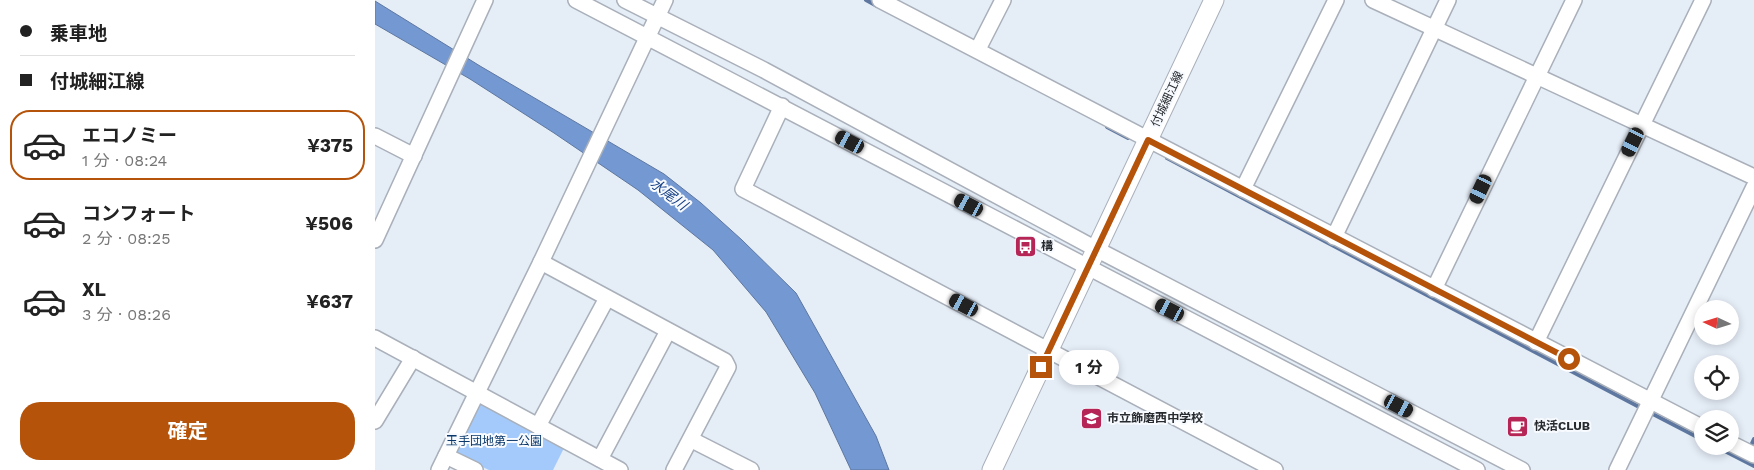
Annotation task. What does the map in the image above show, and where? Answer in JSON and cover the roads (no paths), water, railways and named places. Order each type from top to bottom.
[{"type":"main road","name":"付城細江線","points":[[993,470],[1215,0]]},
{"type":"street","points":[[375,240],[485,0]]},
{"type":"street","points":[[576,0],[1477,470]]},
{"type":"street","points":[[625,0],[764,70],[1096,249],[1522,470]]},
{"type":"street","points":[[439,470],[476,391],[541,262],[665,0]]},
{"type":"street","points":[[880,0],[897,4],[1148,140],[1694,423]]},
{"type":"street","points":[[979,49],[1003,0]]},
{"type":"street","points":[[1243,189],[1336,0]]},
{"type":"street","points":[[1373,0],[1754,177]]},
{"type":"street","points":[[1334,237],[1448,0]]},
{"type":"street","points":[[1434,289],[1574,0]]},
{"type":"street","points":[[1536,342],[1703,0]]},
{"type":"street","points":[[782,106],[743,189],[1275,470]]},
{"type":"street","points":[[375,136],[414,156]]},
{"type":"street","points":[[1617,470],[1754,187]]},
{"type":"street","points":[[541,262],[725,361],[728,367],[674,470]]},
{"type":"street","points":[[538,426],[607,298]]},
{"type":"street","points":[[600,459],[668,331]]},
{"type":"street","points":[[375,338],[620,470]]},
{"type":"street","points":[[375,421],[413,358]]},
{"type":"street","points":[[691,440],[751,470]]},
{"type":"street","points":[[1739,447],[1754,455]]},
{"type":"street","points":[[446,456],[475,470]]},
{"type":"water","name":"水尾川","points":[[375,1],[480,66],[664,174],[701,203],[742,240],[796,293],[876,436],[889,470],[851,470],[815,393],[766,312],[713,250],[638,190],[554,133],[470,79],[375,24]]},
{"type":"waterway","points":[[866,0],[877,6]]},
{"type":"waterway","points":[[1107,127],[1128,138]]},
{"type":"waterway","points":[[1167,158],[1643,409]]},
{"type":"waterway","points":[[1649,412],[1694,435]]},
{"type":"waterway","points":[[1749,450],[1754,439]]},
{"type":"waterway","points":[[1733,455],[1754,466]]},
{"type":"place","name":"構","points":[[1025,246]]},
{"type":"place","name":"市立飾磨西中学校","points":[[1091,418]]},
{"type":"place","name":"快活CLUB","points":[[1518,426]]},
{"type":"park label","name":"玉手団地第一公園","points":[[494,441]]}]
